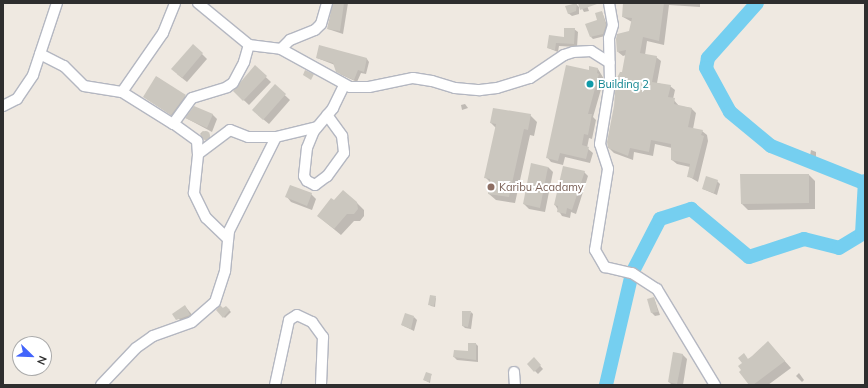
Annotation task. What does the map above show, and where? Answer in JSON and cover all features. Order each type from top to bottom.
[{"type":"street","points":[[3,106],[17,99],[24,90],[40,54],[57,3]]},
{"type":"street","points":[[122,92],[163,33],[175,3]]},
{"type":"street","points":[[281,49],[290,40],[315,30],[321,24],[327,3]]},
{"type":"street","points":[[609,3],[613,25],[609,38],[610,84],[600,144],[608,169],[595,250],[605,267],[632,273],[657,289],[715,385]]},
{"type":"street","points":[[201,4],[249,45],[281,49],[344,85],[369,86],[413,78],[432,80],[455,88],[480,90],[497,88],[530,78],[564,55],[573,52],[591,51],[610,62]]},
{"type":"street","points":[[174,124],[192,98],[228,88],[233,83],[244,62],[249,45]]},
{"type":"street","points":[[40,54],[64,66],[84,86],[122,92],[174,124],[197,141],[198,154],[194,193],[206,218],[228,239]]},
{"type":"street","points":[[327,115],[342,136],[344,153],[327,176],[315,185],[306,181],[304,176],[307,148],[317,127],[327,115],[344,85]]},
{"type":"street","points":[[198,154],[230,130],[248,137],[276,137],[317,127]]},
{"type":"street","points":[[101,385],[136,348],[153,336],[192,322],[215,302],[225,271],[229,231],[254,176],[276,137]]},
{"type":"street","points":[[275,385],[289,320],[297,315],[312,322],[323,337],[321,385]]},
{"type":"street","points":[[514,372],[515,385]]},
{"type":"building","points":[[333,3],[344,3],[340,31],[327,29]]},
{"type":"building","points":[[577,3],[576,11],[568,14],[565,6]]},
{"type":"building","points":[[578,3],[597,3],[597,4],[580,10]]},
{"type":"building","points":[[623,3],[664,3],[659,41],[643,37],[640,53],[657,56],[652,82],[671,85],[668,97],[675,98],[674,104],[692,108],[688,127],[703,130],[701,135],[704,136],[693,178],[687,177],[690,164],[671,160],[671,144],[651,140],[649,152],[630,148],[628,156],[608,148],[607,142],[614,106],[616,80],[620,72],[622,72],[626,50],[617,52],[616,39],[617,34],[629,31],[632,18],[622,17]]},
{"type":"building","points":[[602,11],[606,25],[603,34],[590,37],[585,24],[597,20],[595,13]]},
{"type":"building","points":[[564,28],[575,28],[574,44],[556,43],[555,50],[547,48],[549,35],[564,37]]},
{"type":"building","points":[[193,44],[203,53],[182,78],[171,69]]},
{"type":"building","points":[[319,45],[367,58],[364,72],[358,70],[354,80],[336,72],[333,63],[316,58]]},
{"type":"building","points":[[255,65],[267,76],[243,101],[233,91]]},
{"type":"building","points":[[566,65],[589,70],[589,66],[598,68],[597,73],[599,74],[588,114],[592,114],[588,135],[584,134],[582,145],[589,147],[586,159],[560,153],[558,161],[546,158]]},
{"type":"building","points":[[305,70],[314,74],[311,80],[303,75]]},
{"type":"building","points":[[156,76],[186,95],[171,115],[143,97]]},
{"type":"building","points":[[275,84],[286,94],[263,120],[252,110]]},
{"type":"building","points":[[194,106],[213,114],[207,128],[185,118]]},
{"type":"building","points":[[493,108],[531,114],[528,130],[524,129],[509,197],[488,194],[490,179],[484,178],[496,124],[490,123]]},
{"type":"building","points":[[203,131],[207,131],[209,135],[207,139],[203,139],[201,137],[201,133]]},
{"type":"building","points":[[531,163],[548,167],[540,208],[523,204]]},
{"type":"building","points":[[563,166],[585,171],[572,210],[567,208],[566,214],[557,212],[558,206],[554,205]]},
{"type":"building","points":[[740,174],[809,174],[809,203],[741,204]]},
{"type":"building","points":[[706,176],[718,180],[714,193],[702,189]]},
{"type":"building","points":[[290,185],[312,193],[307,206],[285,197]]},
{"type":"building","points":[[343,190],[357,202],[358,209],[354,214],[347,214],[334,229],[317,216],[331,198],[334,200]]},
{"type":"building","points":[[430,295],[436,296],[434,306],[428,305]]},
{"type":"building","points":[[654,297],[658,312],[651,313],[647,299]]},
{"type":"building","points":[[185,305],[190,315],[176,320],[172,314]]},
{"type":"building","points":[[220,305],[223,308],[226,306],[230,310],[223,318],[216,310]]},
{"type":"building","points":[[462,311],[471,311],[468,327],[462,326]]},
{"type":"building","points":[[405,313],[414,316],[411,329],[401,325]]},
{"type":"building","points":[[768,341],[785,361],[753,385],[749,385],[739,372],[741,370],[738,366],[742,363],[738,358],[744,353],[748,359]]},
{"type":"building","points":[[468,343],[476,343],[476,360],[453,357],[454,350],[468,351]]},
{"type":"building","points":[[673,352],[683,354],[677,384],[668,382]]},
{"type":"building","points":[[534,357],[541,365],[534,372],[527,364]]},
{"type":"building","points":[[426,372],[432,374],[429,382],[423,380]]},
{"type":"waterway","points":[[757,3],[708,58],[706,68],[730,112],[771,146],[864,183]]},
{"type":"waterway","points":[[606,385],[632,273],[660,219],[691,209],[749,257],[804,239],[839,248],[862,234],[865,181]]},
{"type":"place","name":"Building 2","points":[[590,84]]},
{"type":"place","name":"Karibu Acadamy","points":[[491,187]]}]
